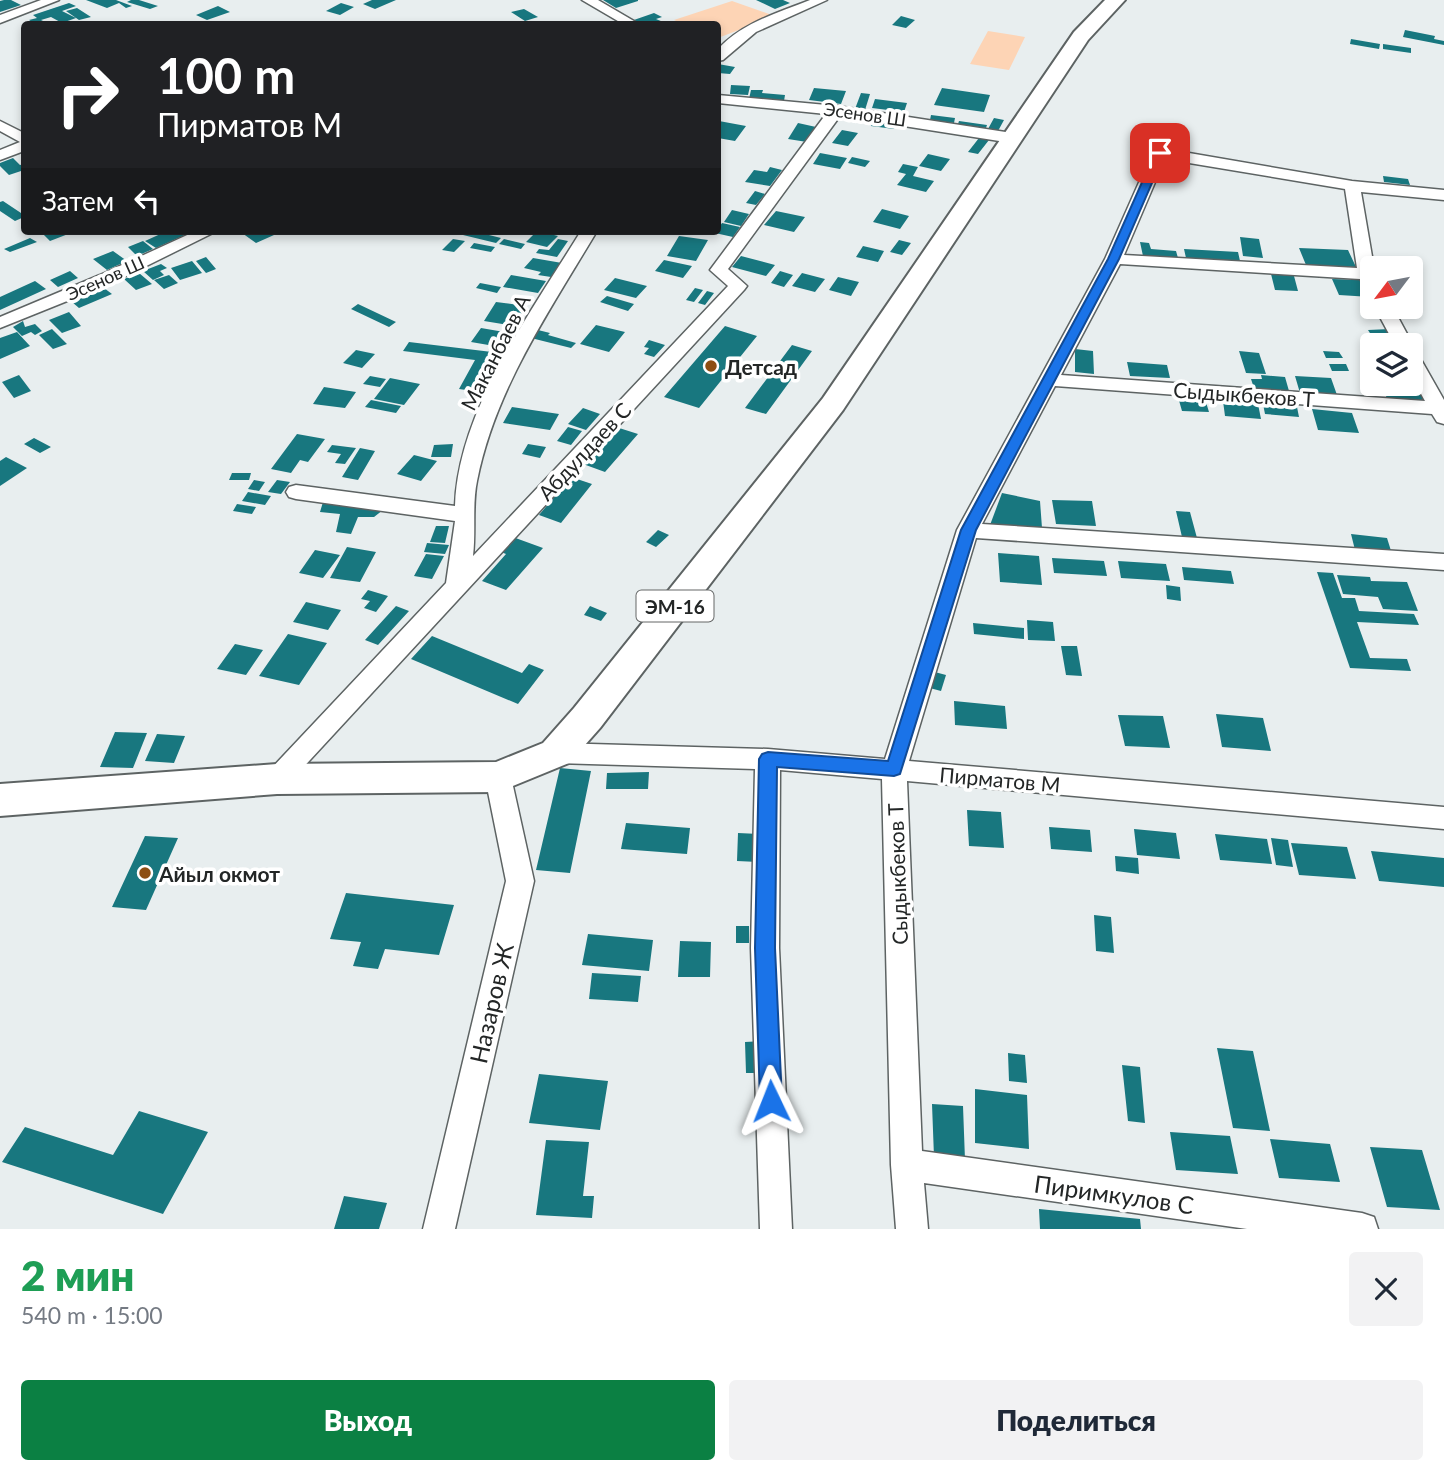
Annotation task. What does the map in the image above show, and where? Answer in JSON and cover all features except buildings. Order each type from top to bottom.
[{"type":"highway","name":"ЭМ-16","points":[[0,800],[277,779],[498,777],[556,754],[833,404],[1081,36],[1116,0]]},
{"type":"street","points":[[0,19],[53,0]]},
{"type":"street","points":[[588,0],[626,21]]},
{"type":"street","points":[[721,53],[725,47],[799,3],[821,0]]},
{"type":"street","name":"Эсенов Ш","points":[[721,99],[904,118],[1012,138]]},
{"type":"street","name":"Абдулдаев С","points":[[277,779],[738,286],[719,270],[837,110]]},
{"type":"street","points":[[0,125],[21,137]]},
{"type":"street","points":[[0,155],[21,147]]},
{"type":"street","name":"Сыдыкбеков Т","points":[[912,1229],[907,1165],[894,769],[968,530],[1114,259],[1160,153],[1352,186]]},
{"type":"street","points":[[1365,256],[1352,186],[1444,195]]},
{"type":"street","name":"Эсенов Ш","points":[[0,323],[106,279],[200,235]]},
{"type":"street","name":"Маканбаев А","points":[[457,587],[465,536],[466,483],[481,429],[512,359],[587,235]]},
{"type":"street","points":[[1114,259],[1360,279]]},
{"type":"street","name":"Сыдыкбеков Т","points":[[1049,380],[1441,413]]},
{"type":"street","points":[[1423,380],[1441,413]]},
{"type":"street","points":[[296,492],[465,515]]},
{"type":"street","points":[[968,530],[1444,562]]},
{"type":"street","name":"Пирматов М","points":[[556,754],[768,759],[1444,818]]},
{"type":"street","points":[[768,759],[765,948],[776,1229]]},
{"type":"street","name":"Назаров Ж","points":[[439,1229],[520,881],[498,777]]},
{"type":"street","name":"Пиримкулов С","points":[[907,1165],[1362,1229]]},
{"type":"shaded area","points":[[732,1],[775,16],[721,37],[721,21],[674,20]]},
{"type":"shaded area","points":[[988,31],[1025,37],[1009,70],[970,64]]},
{"type":"place","name":"Детсад","points":[[711,366]]},
{"type":"place","name":"Айыл окмот","points":[[145,873]]},
{"type":"route","points":[[771,1101],[765,948],[768,759],[894,769],[968,530],[1114,259],[1160,153]]}]
